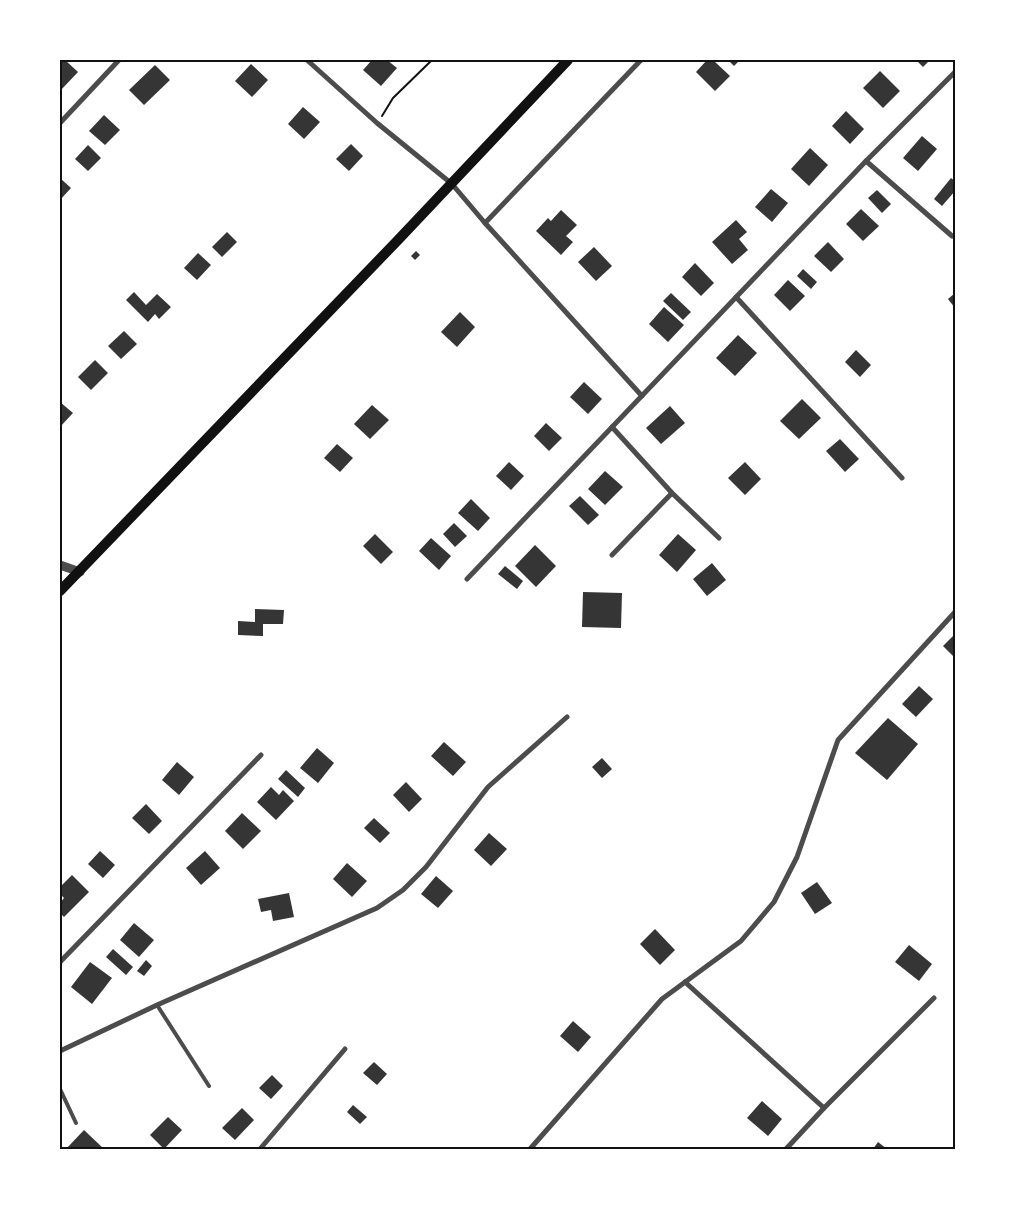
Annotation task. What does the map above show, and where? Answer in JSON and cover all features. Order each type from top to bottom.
[{"type":"main road","points":[[60,591],[452,184],[568,60]]},
{"type":"street","points":[[60,123],[119,60]]},
{"type":"street","points":[[307,60],[377,123],[452,184],[642,396]]},
{"type":"street","points":[[485,223],[640,60]]},
{"type":"street","points":[[467,579],[866,161],[955,72]]},
{"type":"street","points":[[866,161],[952,236]]},
{"type":"street","points":[[736,297],[902,478]]},
{"type":"street","points":[[612,427],[672,493],[719,538]]},
{"type":"street","points":[[612,555],[672,493]]},
{"type":"street","points":[[60,565],[80,572]]},
{"type":"street","points":[[530,1149],[662,999],[741,941],[774,902],[797,857],[838,740],[955,612]]},
{"type":"street","points":[[60,1052],[157,1005],[377,908],[403,890],[426,867],[488,787],[567,717]]},
{"type":"street","points":[[60,962],[261,754]]},
{"type":"street","points":[[685,982],[824,1108]]},
{"type":"street","points":[[786,1149],[824,1108],[934,998]]},
{"type":"street","points":[[260,1149],[345,1049]]},
{"type":"lane","points":[[157,1005],[209,1086]]},
{"type":"lane","points":[[60,1089],[76,1123]]},
{"type":"path","points":[[377,123],[393,98],[432,60]]},
{"type":"building","points":[[65,60],[78,72],[60,91],[60,62]]},
{"type":"building","points":[[372,60],[387,60],[397,68],[381,86],[363,70]]},
{"type":"building","points":[[707,60],[713,60],[730,76],[715,91],[696,72]]},
{"type":"building","points":[[728,60],[740,60],[734,66]]},
{"type":"building","points":[[916,60],[930,60],[923,67]]},
{"type":"building","points":[[251,64],[268,80],[252,97],[235,81]]},
{"type":"building","points":[[155,65],[170,80],[144,105],[129,90]]},
{"type":"building","points":[[880,71],[900,91],[883,108],[863,88]]},
{"type":"building","points":[[303,107],[320,122],[304,139],[288,124]]},
{"type":"building","points":[[846,111],[864,129],[850,144],[832,126]]},
{"type":"building","points":[[104,115],[120,130],[105,145],[89,131]]},
{"type":"building","points":[[922,136],[937,149],[918,171],[903,158]]},
{"type":"building","points":[[351,144],[363,156],[349,171],[336,159]]},
{"type":"building","points":[[88,145],[101,158],[88,171],[75,159]]},
{"type":"building","points":[[810,148],[828,165],[809,186],[791,169]]},
{"type":"building","points":[[60,178],[71,188],[60,200]]},
{"type":"building","points":[[951,178],[955,181],[955,191],[942,206],[934,199]]},
{"type":"building","points":[[771,189],[788,203],[772,222],[755,207]]},
{"type":"building","points":[[877,190],[891,204],[882,213],[868,198]]},
{"type":"building","points":[[861,209],[879,226],[863,241],[846,224]]},
{"type":"building","points":[[561,210],[577,225],[566,236],[573,242],[561,255],[536,231],[548,218],[551,221]]},
{"type":"building","points":[[736,220],[747,232],[739,239],[748,250],[732,264],[712,242]]},
{"type":"building","points":[[227,232],[237,242],[222,257],[212,247]]},
{"type":"building","points":[[828,242],[844,259],[831,272],[814,256]]},
{"type":"building","points":[[594,247],[612,266],[596,281],[578,262]]},
{"type":"building","points":[[416,251],[420,255],[415,260],[411,256]]},
{"type":"building","points":[[198,253],[211,265],[197,280],[184,268]]},
{"type":"building","points":[[695,263],[714,283],[701,296],[682,277]]},
{"type":"building","points":[[803,269],[817,282],[811,289],[797,276]]},
{"type":"building","points":[[788,280],[805,296],[790,311],[774,295]]},
{"type":"building","points":[[134,292],[146,305],[157,294],[171,307],[159,319],[155,314],[148,322],[126,300]]},
{"type":"building","points":[[671,293],[691,312],[683,320],[663,301]]},
{"type":"building","points":[[955,293],[955,308],[948,299]]},
{"type":"building","points":[[664,307],[684,325],[668,342],[649,324]]},
{"type":"building","points":[[460,312],[475,327],[457,347],[441,332]]},
{"type":"building","points":[[124,331],[137,344],[121,359],[108,346]]},
{"type":"building","points":[[738,335],[757,353],[735,376],[716,358]]},
{"type":"building","points":[[856,350],[871,365],[860,377],[845,362]]},
{"type":"building","points":[[95,360],[108,373],[91,390],[78,377]]},
{"type":"building","points":[[584,382],[602,399],[588,414],[570,397]]},
{"type":"building","points":[[802,399],[821,418],[799,439],[780,421]]},
{"type":"building","points":[[60,402],[73,413],[60,427]]},
{"type":"building","points":[[372,405],[389,420],[370,439],[354,424]]},
{"type":"building","points":[[670,406],[685,423],[661,444],[646,428]]},
{"type":"building","points":[[546,423],[562,438],[549,451],[534,436]]},
{"type":"building","points":[[840,439],[859,459],[845,472],[826,451]]},
{"type":"building","points":[[337,444],[353,458],[340,472],[324,458]]},
{"type":"building","points":[[509,462],[524,476],[511,490],[496,476]]},
{"type":"building","points":[[745,462],[761,479],[745,495],[728,478]]},
{"type":"building","points":[[605,471],[623,487],[605,505],[588,489]]},
{"type":"building","points":[[580,496],[599,515],[588,525],[569,506]]},
{"type":"building","points":[[471,499],[490,518],[478,531],[458,513]]},
{"type":"building","points":[[454,523],[467,536],[455,547],[443,534]]},
{"type":"building","points":[[375,534],[393,552],[381,564],[363,546]]},
{"type":"building","points":[[678,534],[696,550],[677,572],[659,555]]},
{"type":"building","points":[[431,538],[451,556],[439,570],[419,551]]},
{"type":"building","points":[[535,545],[556,566],[536,587],[515,566]]},
{"type":"building","points":[[712,563],[726,580],[707,596],[693,579]]},
{"type":"building","points":[[505,566],[523,581],[517,589],[498,574]]},
{"type":"building","points":[[583,592],[622,593],[621,628],[582,627]]},
{"type":"building","points":[[255,609],[284,610],[283,624],[263,624],[263,636],[238,635],[238,621],[255,622]]},
{"type":"building","points":[[955,634],[955,658],[943,646]]},
{"type":"building","points":[[919,686],[933,699],[916,717],[902,704]]},
{"type":"building","points":[[888,718],[918,744],[887,780],[855,753]]},
{"type":"building","points":[[444,742],[466,762],[453,776],[431,756]]},
{"type":"building","points":[[317,748],[334,763],[318,783],[300,768]]},
{"type":"building","points":[[602,758],[612,769],[602,778],[592,767]]},
{"type":"building","points":[[177,762],[194,777],[179,795],[162,780]]},
{"type":"building","points":[[286,770],[305,788],[298,797],[278,779]]},
{"type":"building","points":[[406,782],[422,799],[409,812],[393,795]]},
{"type":"building","points":[[271,787],[279,795],[283,790],[294,801],[276,820],[257,802]]},
{"type":"building","points":[[146,804],[162,821],[149,834],[132,818]]},
{"type":"building","points":[[242,813],[261,831],[243,849],[225,831]]},
{"type":"building","points":[[374,818],[390,833],[380,843],[364,828]]},
{"type":"building","points":[[489,833],[507,849],[491,866],[474,850]]},
{"type":"building","points":[[100,851],[115,865],[103,878],[88,864]]},
{"type":"building","points":[[205,851],[220,868],[201,885],[186,868]]},
{"type":"building","points":[[347,863],[367,881],[352,897],[333,879]]},
{"type":"building","points":[[72,875],[89,892],[64,917],[60,913],[60,903],[64,898],[60,894],[60,887]]},
{"type":"building","points":[[436,876],[453,891],[438,908],[421,894]]},
{"type":"building","points":[[817,882],[832,903],[815,914],[801,893]]},
{"type":"building","points":[[289,893],[294,917],[273,921],[271,910],[261,912],[258,899]]},
{"type":"building","points":[[134,923],[154,940],[139,957],[120,940]]},
{"type":"building","points":[[655,929],[675,950],[660,965],[640,944]]},
{"type":"building","points":[[909,945],[932,964],[919,981],[895,962]]},
{"type":"building","points":[[113,949],[133,967],[126,975],[106,957]]},
{"type":"building","points":[[146,960],[152,966],[144,976],[137,971]]},
{"type":"building","points":[[90,962],[112,978],[92,1004],[71,987]]},
{"type":"building","points":[[573,1021],[591,1037],[578,1052],[560,1036]]},
{"type":"building","points":[[374,1062],[387,1074],[377,1085],[363,1073]]},
{"type":"building","points":[[272,1075],[283,1086],[271,1099],[259,1088]]},
{"type":"building","points":[[762,1101],[782,1119],[768,1136],[747,1118]]},
{"type":"building","points":[[353,1105],[367,1117],[360,1124],[347,1112]]},
{"type":"building","points":[[242,1108],[254,1120],[235,1140],[222,1128]]},
{"type":"building","points":[[168,1117],[182,1130],[164,1149],[150,1135]]},
{"type":"building","points":[[84,1130],[104,1149],[66,1149]]},
{"type":"building","points":[[878,1142],[887,1149],[873,1149]]}]
